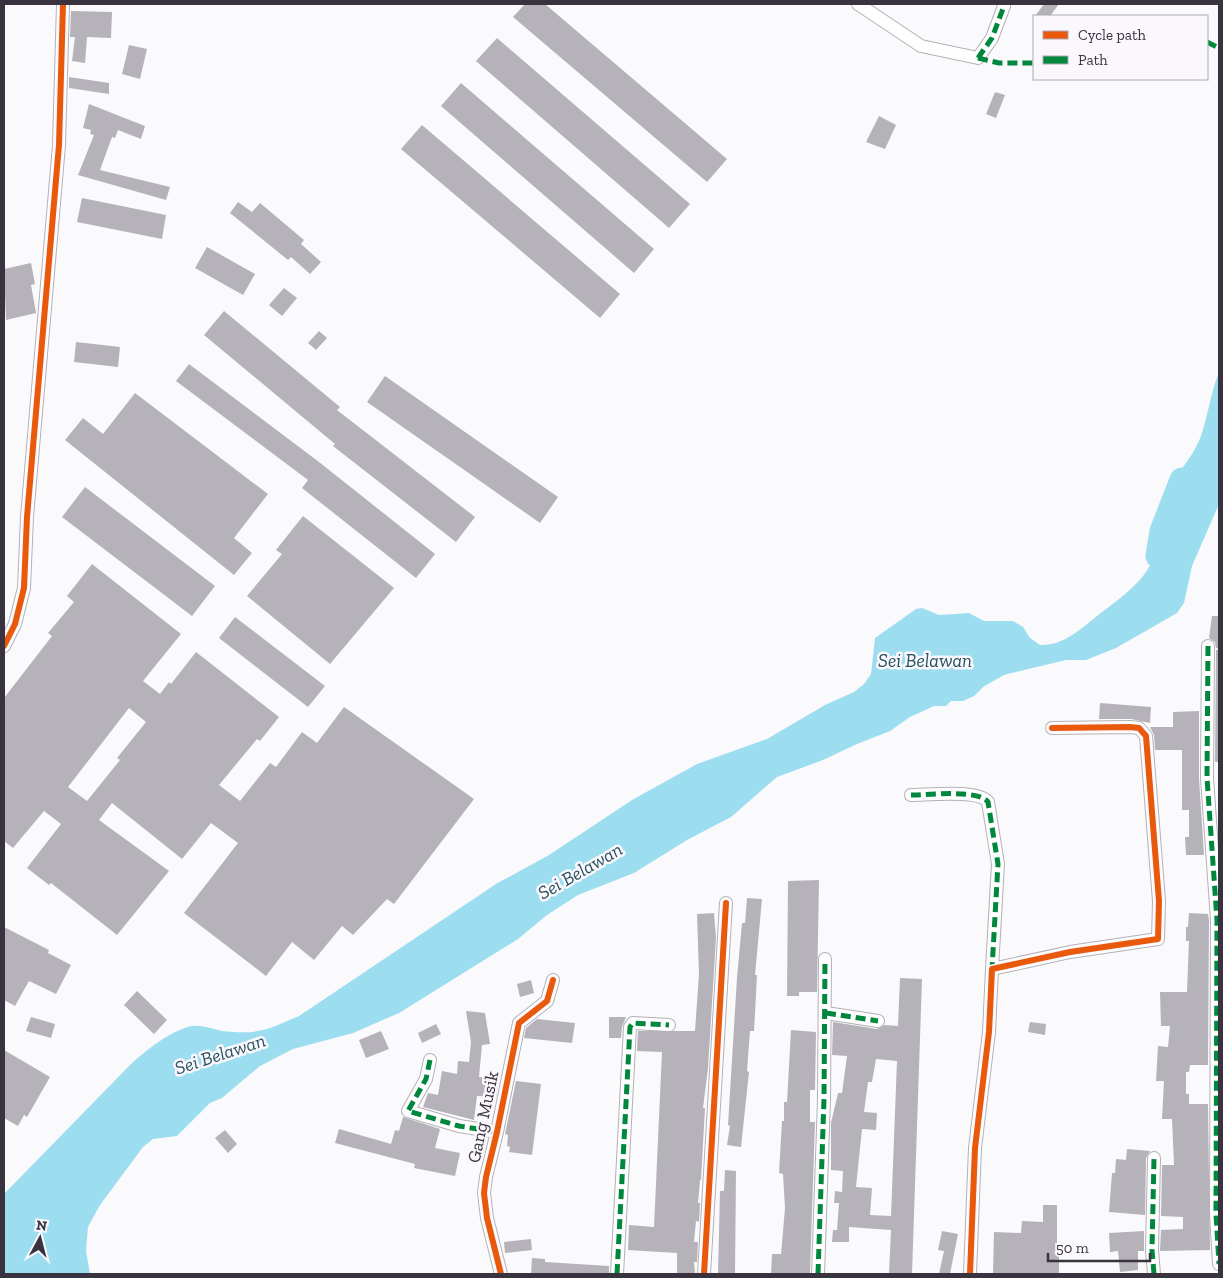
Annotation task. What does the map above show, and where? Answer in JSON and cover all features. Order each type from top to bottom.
[{"type":"street","points":[[4,646],[15,624],[24,588],[27,516],[59,145],[63,4]]},
{"type":"street","points":[[858,4],[921,46],[978,58],[992,38],[1004,6]]},
{"type":"street","points":[[1208,646],[1207,778],[1217,920],[1216,1204],[1219,1264]]},
{"type":"street","points":[[992,969],[1070,952],[1158,939],[1159,901],[1146,736],[1139,728],[1130,727],[1052,728]]},
{"type":"street","points":[[911,795],[975,795],[985,798],[988,802],[998,864],[989,1032],[974,1148],[970,1274]]},
{"type":"street","points":[[704,1274],[726,903]]},
{"type":"street","points":[[818,1274],[826,1013],[825,959]]},
{"type":"street","name":"Gang Musik","points":[[501,1274],[487,1218],[484,1193],[486,1178],[498,1132],[519,1023],[547,1000],[554,980]]},
{"type":"street","points":[[826,1013],[878,1021]]},
{"type":"street","points":[[617,1274],[630,1027],[633,1023],[640,1022],[669,1025]]},
{"type":"street","points":[[430,1060],[426,1080],[408,1111],[459,1126],[498,1132]]},
{"type":"street","points":[[1154,1158],[1152,1250],[1154,1274]]},
{"type":"water","name":"Sei Belawan","points":[[1219,372],[1219,504],[1192,566],[1184,603],[1177,613],[1116,648],[1086,660],[1066,660],[1004,675],[983,687],[974,696],[963,701],[951,701],[946,706],[934,706],[910,717],[890,731],[823,760],[777,777],[731,817],[687,840],[634,873],[578,895],[547,915],[518,939],[399,1013],[353,1033],[293,1049],[260,1066],[222,1098],[210,1103],[177,1136],[153,1139],[143,1147],[100,1205],[88,1227],[86,1251],[90,1274],[4,1274],[4,1194],[131,1064],[151,1047],[176,1031],[192,1026],[222,1031],[254,1032],[270,1028],[299,1016],[496,884],[549,855],[632,800],[697,764],[767,739],[825,705],[854,692],[864,684],[871,674],[875,638],[916,609],[922,608],[939,615],[969,613],[984,621],[1013,621],[1023,627],[1030,638],[1040,645],[1056,643],[1078,631],[1130,590],[1148,570],[1158,544],[1159,529],[1170,517],[1169,503],[1174,482],[1196,448],[1201,436]]},
{"type":"building","points":[[525,4],[545,4],[727,159],[707,182],[513,17]]},
{"type":"building","points":[[1044,4],[1059,4],[1051,15],[1036,15]]},
{"type":"building","points":[[71,11],[112,12],[111,38],[87,37],[85,63],[72,61],[75,37],[70,37]]},
{"type":"building","points":[[497,38],[690,204],[669,228],[476,61]]},
{"type":"building","points":[[129,45],[147,49],[140,79],[122,74]]},
{"type":"building","points":[[69,77],[109,83],[109,94],[69,88]]},
{"type":"building","points":[[461,83],[654,249],[634,273],[441,106]]},
{"type":"building","points":[[995,92],[1005,95],[996,118],[986,114]]},
{"type":"building","points":[[89,104],[145,126],[141,139],[118,130],[115,138],[112,137],[100,170],[170,187],[166,200],[78,175],[94,135],[90,134],[91,130],[83,128]]},
{"type":"building","points":[[879,116],[896,125],[885,149],[866,142]]},
{"type":"building","points":[[422,125],[620,294],[600,318],[401,149]]},
{"type":"building","points":[[82,198],[166,215],[162,239],[77,222]]},
{"type":"building","points":[[238,202],[252,212],[260,203],[304,240],[301,244],[321,262],[310,274],[291,257],[288,260],[230,213]]},
{"type":"building","points":[[207,247],[255,274],[243,295],[195,268]]},
{"type":"building","points":[[31,263],[35,284],[31,285],[36,313],[6,320],[4,269]]},
{"type":"building","points":[[284,288],[297,298],[282,316],[269,305]]},
{"type":"building","points":[[224,311],[340,407],[337,410],[475,517],[456,542],[333,446],[335,444],[204,335]]},
{"type":"building","points":[[319,331],[327,338],[316,350],[308,343]]},
{"type":"building","points":[[76,342],[120,347],[118,367],[74,362]]},
{"type":"building","points":[[189,364],[319,462],[435,554],[416,578],[302,488],[308,480],[176,381]]},
{"type":"building","points":[[385,376],[558,497],[540,523],[367,402]]},
{"type":"building","points":[[135,393],[268,494],[234,538],[252,553],[234,575],[65,440],[83,418],[103,434]]},
{"type":"building","points":[[85,487],[215,586],[192,616],[62,517]]},
{"type":"building","points":[[303,516],[394,588],[330,664],[247,596],[282,554],[276,550]]},
{"type":"building","points":[[92,564],[181,634],[143,681],[160,694],[169,682],[171,684],[196,652],[279,717],[260,741],[257,739],[219,785],[240,801],[270,763],[276,767],[302,732],[317,743],[344,707],[474,799],[394,904],[387,899],[353,935],[342,926],[314,960],[292,942],[266,976],[184,913],[238,843],[211,823],[182,859],[112,803],[99,820],[169,871],[117,935],[51,883],[49,885],[27,868],[61,824],[44,811],[13,848],[4,841],[4,698],[52,636],[48,633],[74,602],[67,596]],"holes":[[[129,708],[146,722],[117,758],[120,760],[87,801],[68,787]]]},
{"type":"building","points":[[1212,616],[1219,616],[1219,649],[1216,648],[1215,642],[1209,638]]},
{"type":"building","points":[[235,617],[325,686],[308,707],[219,638]]},
{"type":"building","points":[[1216,650],[1219,650],[1219,762],[1215,762]]},
{"type":"building","points":[[1100,703],[1151,707],[1150,723],[1131,719],[1099,719]]},
{"type":"building","points":[[1199,711],[1199,778],[1204,855],[1186,855],[1185,837],[1189,837],[1189,810],[1182,810],[1182,750],[1155,750],[1154,735],[1150,727],[1173,727],[1173,712]]},
{"type":"building","points":[[819,880],[817,992],[799,992],[799,996],[787,996],[788,881]]},
{"type":"building","points":[[747,898],[762,899],[755,975],[757,975],[754,1031],[750,1031],[747,1071],[749,1072],[741,1147],[727,1145],[730,1126],[728,1125],[737,978],[742,923],[745,923]]},
{"type":"building","points":[[714,913],[716,938],[708,1068],[703,1108],[705,1108],[698,1203],[700,1203],[699,1222],[696,1221],[694,1242],[698,1242],[697,1262],[694,1262],[695,1274],[677,1274],[677,1253],[628,1250],[629,1225],[654,1227],[662,1052],[637,1051],[638,1031],[695,1031],[699,974],[697,914]]},
{"type":"building","points":[[1189,913],[1208,914],[1209,920],[1208,1065],[1190,1065],[1189,1072],[1186,1072],[1186,1094],[1189,1094],[1189,1104],[1208,1104],[1210,1250],[1160,1251],[1161,1230],[1183,1229],[1183,1217],[1161,1216],[1162,1165],[1174,1165],[1172,1119],[1162,1119],[1164,1081],[1156,1081],[1158,1046],[1168,1047],[1170,1026],[1161,1026],[1160,992],[1187,992],[1189,941],[1186,941],[1186,927],[1188,927]]},
{"type":"building","points":[[4,927],[49,950],[48,953],[71,965],[56,994],[29,981],[15,1006],[4,1000]]},
{"type":"building","points":[[900,978],[922,979],[912,1274],[889,1274],[891,1230],[849,1227],[849,1242],[832,1242],[833,1230],[837,1230],[839,1203],[834,1203],[835,1191],[842,1192],[843,1171],[831,1170],[831,1123],[838,1093],[842,1093],[847,1056],[832,1055],[833,1022],[877,1029],[885,1025],[898,1026]],"holes":[[[876,1059],[897,1061],[891,1216],[870,1215],[872,1188],[856,1187],[862,1129],[876,1130],[877,1113],[864,1112],[868,1082],[872,1082]]]},
{"type":"building","points":[[531,980],[534,993],[520,997],[517,984]]},
{"type":"building","points":[[137,991],[167,1020],[154,1034],[124,1005]]},
{"type":"building","points":[[466,1011],[485,1013],[490,1044],[482,1045],[479,1077],[499,1079],[496,1097],[477,1096],[474,1120],[423,1107],[428,1093],[438,1095],[442,1071],[457,1074],[458,1061],[469,1062],[471,1042]]},
{"type":"building","points":[[31,1017],[55,1024],[51,1038],[26,1031]]},
{"type":"building","points":[[609,1017],[626,1017],[622,1027],[621,1038],[609,1038]]},
{"type":"building","points":[[537,1019],[575,1023],[572,1043],[524,1038],[526,1028]]},
{"type":"building","points":[[1030,1022],[1046,1024],[1045,1035],[1028,1032]]},
{"type":"building","points":[[436,1024],[441,1034],[422,1043],[418,1033]]},
{"type":"building","points":[[791,1030],[816,1032],[815,1090],[810,1090],[810,1122],[815,1122],[810,1274],[771,1274],[772,1254],[781,1254],[785,1208],[783,1174],[779,1173],[784,1102],[787,1102]]},
{"type":"building","points":[[381,1031],[389,1049],[366,1058],[359,1040]]},
{"type":"building","points":[[4,1050],[50,1077],[27,1117],[24,1115],[18,1126],[4,1118]]},
{"type":"building","points":[[516,1081],[541,1084],[532,1155],[509,1152],[510,1147],[507,1146],[508,1135],[505,1134]]},
{"type":"building","points":[[403,1117],[440,1129],[435,1148],[460,1153],[455,1176],[414,1168],[415,1164],[335,1143],[339,1129],[391,1144],[395,1130],[399,1131]]},
{"type":"building","points":[[225,1130],[237,1144],[228,1153],[215,1138]]},
{"type":"building","points":[[1127,1149],[1150,1151],[1146,1158],[1145,1215],[1109,1212],[1112,1173],[1115,1173],[1116,1159],[1126,1160]]},
{"type":"building","points":[[725,1170],[736,1171],[735,1274],[718,1274],[720,1191],[724,1191]]},
{"type":"building","points":[[1043,1205],[1057,1205],[1059,1274],[993,1274],[994,1232],[1021,1233],[1022,1221],[1043,1222]]},
{"type":"building","points":[[942,1231],[958,1234],[950,1274],[939,1274],[944,1251],[938,1250]]},
{"type":"building","points":[[1144,1231],[1144,1251],[1138,1251],[1138,1270],[1120,1272],[1118,1251],[1110,1252],[1109,1233]]},
{"type":"building","points":[[531,1239],[532,1250],[505,1253],[504,1242]]},
{"type":"building","points":[[532,1258],[545,1259],[545,1262],[609,1266],[609,1274],[531,1274]]},
{"type":"waterway","name":"Sei Belawan","points":[[1158,556],[1162,531],[1182,480]]},
{"type":"marked path","points":[[978,58],[992,38],[1004,6]]},
{"type":"marked path","points":[[1208,42],[1219,48]]},
{"type":"marked path","points":[[978,58],[999,63],[1033,63]]},
{"type":"marked path","points":[[1208,646],[1207,778],[1217,920],[1216,1214],[1219,1264]]},
{"type":"marked path","points":[[911,795],[964,794],[974,795],[988,802],[998,864],[992,969]]},
{"type":"marked path","points":[[818,1274],[824,1099],[825,959]]},
{"type":"marked path","points":[[826,1013],[878,1021]]},
{"type":"marked path","points":[[617,1274],[630,1027],[633,1023],[669,1025]]},
{"type":"marked path","points":[[430,1060],[426,1079],[408,1111],[459,1126],[497,1132]]},
{"type":"marked path","points":[[1154,1158],[1152,1250],[1154,1274]]},
{"type":"cycle path","points":[[4,646],[15,624],[24,588],[27,517],[59,145],[63,4]]},
{"type":"cycle path","points":[[970,1274],[975,1148],[989,1032],[992,969],[1070,952],[1158,939],[1159,901],[1146,736],[1139,728],[1130,727],[1052,728]]},
{"type":"cycle path","points":[[704,1274],[726,903]]},
{"type":"cycle path","points":[[501,1274],[487,1218],[484,1193],[486,1177],[519,1023],[547,1001],[553,980]]}]
